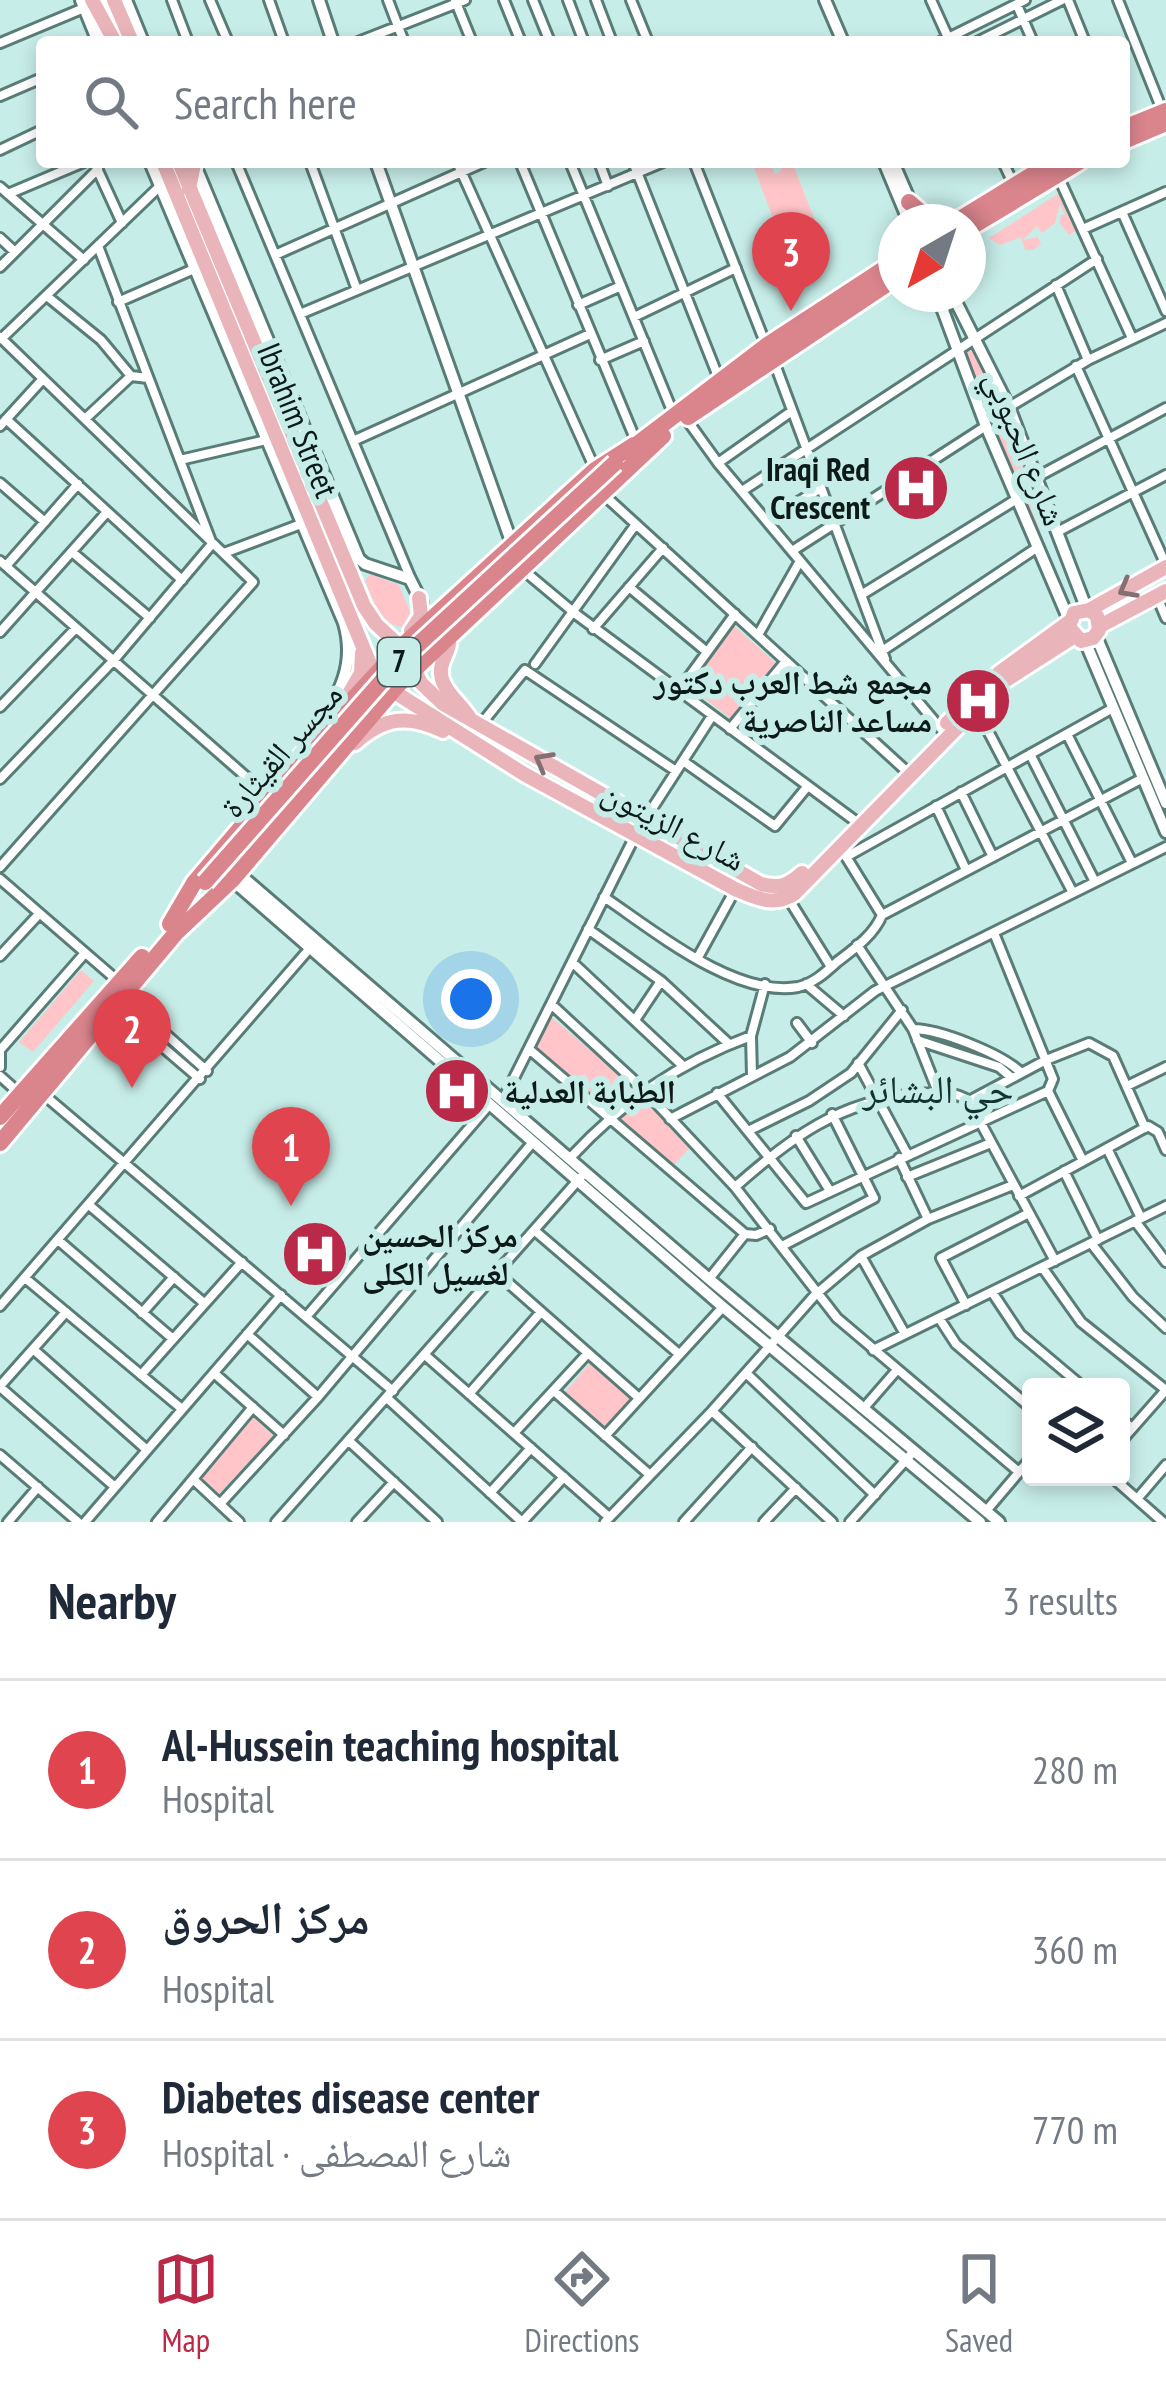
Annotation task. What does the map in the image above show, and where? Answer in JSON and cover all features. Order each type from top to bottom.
[{"type":"highway","points":[[1130,126],[1165,115]]},
{"type":"highway","points":[[1130,137],[1165,115]]},
{"type":"highway","points":[[986,206],[1014,185],[1055,168]]},
{"type":"highway","points":[[986,209],[1055,168]]},
{"type":"highway","name":"7","points":[[618,466],[663,436],[720,380],[878,286]]},
{"type":"highway","name":"7","points":[[618,466],[635,444],[770,352]]},
{"type":"highway","points":[[174,927],[235,877],[311,783],[415,668],[663,436]]},
{"type":"highway","points":[[174,927],[194,883],[414,632],[595,470],[635,444]]},
{"type":"highway","name":"مجسر القيثارة","points":[[174,927],[402,671],[618,466]]},
{"type":"highway","points":[[344,710],[358,711],[361,726]]},
{"type":"highway","name":"7","points":[[0,1143],[174,927]]},
{"type":"highway","name":"7","points":[[0,1117],[120,995]]},
{"type":"main road","points":[[119,0],[130,36]]},
{"type":"main road","points":[[89,2],[111,36]]},
{"type":"main road","name":"Ibrahim Street","points":[[167,168],[183,192],[251,354],[374,675],[391,693]]},
{"type":"main road","name":"Ibrahim Street","points":[[188,168],[183,192],[198,269],[251,354],[374,621],[414,632],[415,668]]},
{"type":"main road","points":[[160,186],[183,192]]},
{"type":"main road","points":[[330,525],[348,533]]},
{"type":"main road","points":[[1082,630],[1097,616],[1088,610],[1166,566]]},
{"type":"main road","points":[[331,596],[335,575]]},
{"type":"main road","name":"شارع الزيتون","points":[[415,668],[429,693],[476,724],[774,888],[793,882],[999,673],[1161,593]]},
{"type":"main road","points":[[414,632],[419,598]]},
{"type":"main road","name":"شارع الزيتون","points":[[391,693],[524,774],[763,901],[788,898],[843,852],[976,707],[1018,671],[1082,630]]},
{"type":"main road","points":[[448,635],[451,646],[441,667],[442,680],[476,724]]},
{"type":"main road","points":[[327,727],[361,673],[363,648]]},
{"type":"main road","points":[[311,783],[363,736],[401,717],[437,728],[524,774]]},
{"type":"main road","points":[[661,849],[673,846],[670,832]]},
{"type":"main road","points":[[693,866],[689,855],[702,851]]},
{"type":"street","points":[[119,0],[140,36]]},
{"type":"street","points":[[172,0],[186,36]]},
{"type":"street","points":[[210,0],[225,36]]},
{"type":"street","points":[[269,0],[282,36]]},
{"type":"street","points":[[319,0],[331,36]]},
{"type":"street","points":[[388,0],[402,36]]},
{"type":"street","points":[[504,0],[519,36]]},
{"type":"street","points":[[533,0],[548,36]]},
{"type":"street","points":[[568,0],[582,36]]},
{"type":"street","points":[[596,0],[610,36]]},
{"type":"street","points":[[631,0],[645,36]]},
{"type":"street","points":[[822,0],[837,36]]},
{"type":"street","points":[[931,0],[944,36]]},
{"type":"street","points":[[990,36],[1065,0],[1082,36]]},
{"type":"street","points":[[1118,0],[1165,115]]},
{"type":"street","points":[[374,36],[459,1],[470,36]]},
{"type":"street","points":[[0,43],[89,2],[97,36]]},
{"type":"street","points":[[955,36],[1019,2],[1030,36]]},
{"type":"street","points":[[1152,82],[1166,76]]},
{"type":"street","points":[[0,96],[36,81]]},
{"type":"street","points":[[0,150],[36,133]]},
{"type":"street","points":[[67,168],[4,191],[84,260]]},
{"type":"street","points":[[0,267],[94,168]]},
{"type":"street","points":[[97,168],[122,223]]},
{"type":"street","points":[[152,168],[344,623],[350,656],[338,691],[298,760]]},
{"type":"street","points":[[191,168],[364,564],[410,579]]},
{"type":"street","points":[[239,168],[419,598],[414,632],[448,635]]},
{"type":"street","points":[[312,168],[357,290]]},
{"type":"street","points":[[378,168],[512,544]]},
{"type":"street","points":[[275,255],[391,204],[457,168]]},
{"type":"street","points":[[459,168],[595,470]]},
{"type":"street","points":[[522,168],[635,444]]},
{"type":"street","points":[[573,168],[680,417],[941,729]]},
{"type":"street","points":[[601,168],[608,186]]},
{"type":"street","points":[[636,168],[720,380]]},
{"type":"street","points":[[300,314],[649,168]]},
{"type":"street","points":[[696,168],[887,666]]},
{"type":"street","points":[[890,168],[903,204]]},
{"type":"street","points":[[1007,168],[1014,185]]},
{"type":"street","points":[[1055,168],[1132,338]]},
{"type":"street","points":[[0,867],[253,582],[0,339],[160,186]]},
{"type":"street","points":[[1083,230],[1166,193]]},
{"type":"street","points":[[1122,212],[1166,311]]},
{"type":"street","points":[[0,238],[15,252]]},
{"type":"street","points":[[98,246],[212,544]]},
{"type":"street","points":[[742,491],[1097,259]]},
{"type":"street","points":[[634,317],[736,268]]},
{"type":"street","points":[[118,302],[198,269]]},
{"type":"street","points":[[1056,285],[1088,360]]},
{"type":"street","points":[[578,305],[622,286]]},
{"type":"street","points":[[48,297],[101,340],[131,376],[148,378]]},
{"type":"street","name":"شارع الحبوبي","points":[[949,312],[958,352],[986,426],[1038,548],[1082,630]]},
{"type":"street","points":[[957,312],[1009,407],[1088,610]]},
{"type":"street","points":[[1009,407],[1076,366],[1166,323]]},
{"type":"street","points":[[353,441],[590,334]]},
{"type":"street","points":[[600,360],[644,341]]},
{"type":"street","points":[[1076,366],[1166,566]]},
{"type":"street","points":[[85,419],[131,376]]},
{"type":"street","points":[[42,380],[3,423],[182,580]]},
{"type":"street","points":[[1036,477],[1166,408]]},
{"type":"street","points":[[718,463],[792,411]]},
{"type":"street","points":[[792,551],[986,426]]},
{"type":"street","points":[[180,460],[266,440]]},
{"type":"street","points":[[1059,531],[1166,475]]},
{"type":"street","points":[[0,483],[45,522]]},
{"type":"street","points":[[78,484],[3,563],[268,796]]},
{"type":"street","points":[[767,521],[821,488]]},
{"type":"street","points":[[603,494],[903,768]]},
{"type":"street","points":[[861,595],[1017,499]]},
{"type":"street","points":[[0,632],[107,512]]},
{"type":"street","points":[[223,554],[301,524]]},
{"type":"street","points":[[535,664],[636,524]]},
{"type":"street","points":[[1,777],[114,660],[212,544]]},
{"type":"street","points":[[593,629],[663,548]]},
{"type":"street","points":[[882,651],[1038,548]]},
{"type":"street","points":[[72,552],[150,617]]},
{"type":"street","points":[[758,635],[800,562]]},
{"type":"street","points":[[521,568],[593,629],[854,820]]},
{"type":"street","points":[[629,587],[707,652]]},
{"type":"street","points":[[1161,593],[1166,618]]},
{"type":"street","points":[[679,692],[735,614]]},
{"type":"street","points":[[0,707],[76,628]]},
{"type":"street","points":[[1082,630],[1113,708],[1166,803]]},
{"type":"street","points":[[1082,630],[1148,776],[1164,823]]},
{"type":"street","points":[[729,730],[786,661]]},
{"type":"street","points":[[476,724],[525,670],[676,771]]},
{"type":"street","points":[[976,707],[1073,893]]},
{"type":"street","points":[[882,915],[843,852],[1113,708]]},
{"type":"street","points":[[646,818],[712,716]]},
{"type":"street","points":[[1066,734],[1132,863]]},
{"type":"street","points":[[1030,754],[1095,882]]},
{"type":"street","points":[[683,761],[775,826],[807,787]]},
{"type":"street","points":[[604,897],[697,959],[726,973],[791,988],[831,968],[876,928],[882,915],[1166,766]]},
{"type":"street","points":[[962,792],[992,856]]},
{"type":"street","points":[[936,806],[966,871]]},
{"type":"street","points":[[306,1317],[497,1102],[529,1049],[635,835]]},
{"type":"street","points":[[670,1118],[812,1043],[887,985],[1166,847]]},
{"type":"street","points":[[235,877],[310,948],[570,1158],[582,1175],[723,1307],[863,1409],[975,1517],[999,1522]]},
{"type":"street","points":[[235,877],[497,1102],[534,1140],[709,1279],[773,1341],[911,1455]]},
{"type":"street","points":[[0,879],[86,953],[120,995],[204,1075]]},
{"type":"street","points":[[697,959],[736,889]]},
{"type":"street","points":[[788,898],[831,968]]},
{"type":"street","points":[[0,956],[39,914]]},
{"type":"street","points":[[589,929],[661,981],[729,1044]]},
{"type":"street","points":[[717,1093],[805,1203],[1048,1091],[1053,1079],[994,933]]},
{"type":"street","points":[[857,945],[913,1029],[938,1092]]},
{"type":"street","points":[[0,1306],[310,948]]},
{"type":"street","points":[[0,1067],[0,1051],[86,953]]},
{"type":"street","points":[[572,962],[682,1065]]},
{"type":"street","points":[[635,1020],[661,981]]},
{"type":"street","points":[[806,984],[844,1016]]},
{"type":"street","points":[[752,1076],[751,1036],[765,985]]},
{"type":"street","points":[[551,1004],[643,1089],[735,1187],[815,1295],[896,1371],[1019,1472]]},
{"type":"street","points":[[748,1131],[809,1101],[851,1073],[902,1010]]},
{"type":"street","points":[[797,1023],[812,1043]]},
{"type":"street","points":[[913,1029],[928,1030],[1003,1058],[1016,1076]]},
{"type":"street","points":[[570,1158],[607,1118],[643,1089],[682,1065],[751,1036]]},
{"type":"street","points":[[917,1040],[1016,1076]]},
{"type":"street","points":[[969,1102],[1046,1060],[1084,1043],[1094,1044],[1113,1056],[1145,1127]]},
{"type":"street","points":[[529,1049],[745,1234],[770,1229]]},
{"type":"street","points":[[858,1063],[879,1098],[907,1178],[928,1219]]},
{"type":"street","points":[[1126,1086],[1166,1067]]},
{"type":"street","points":[[0,1076],[20,1094]]},
{"type":"street","points":[[1048,1091],[1083,1161]]},
{"type":"street","points":[[735,1187],[796,1136],[832,1114],[879,1098],[938,1092],[961,1096],[969,1102],[1055,1261]]},
{"type":"street","points":[[43,1094],[351,1357],[522,1522],[564,1477]]},
{"type":"street","points":[[782,1246],[874,1196],[832,1114]]},
{"type":"street","points":[[1019,1196],[1145,1127],[1155,1129],[1165,1143]]},
{"type":"street","points":[[796,1136],[830,1191]]},
{"type":"street","points":[[220,1504],[318,1397],[534,1140]]},
{"type":"street","points":[[907,1178],[991,1143]]},
{"type":"street","points":[[1107,1148],[1138,1220],[1166,1262]]},
{"type":"street","points":[[1064,1171],[1094,1241],[1132,1297],[1166,1328]]},
{"type":"street","points":[[281,1520],[582,1175]]},
{"type":"street","points":[[425,1355],[607,1520],[815,1295],[861,1256],[928,1219],[1013,1184]]},
{"type":"street","points":[[89,1205],[204,1303]]},
{"type":"street","points":[[873,1350],[1166,1206]]},
{"type":"street","points":[[966,1305],[941,1258],[1029,1213]]},
{"type":"street","points":[[534,1230],[679,1354]]},
{"type":"street","points":[[709,1279],[745,1234]]},
{"type":"street","points":[[58,1240],[173,1339]]},
{"type":"street","points":[[861,1256],[905,1334]]},
{"type":"street","points":[[141,1375],[242,1262]]},
{"type":"street","points":[[1042,1267],[1081,1322],[1166,1390],[1130,1430]]},
{"type":"street","points":[[497,1273],[639,1398]]},
{"type":"street","points":[[142,1312],[174,1277]]},
{"type":"street","points":[[25,1278],[182,1409]]},
{"type":"street","points":[[992,1292],[1020,1334],[1072,1378]]},
{"type":"street","points":[[0,1455],[81,1522],[281,1295]]},
{"type":"street","points":[[604,1436],[723,1307]]},
{"type":"street","points":[[66,1312],[0,1386],[115,1487]]},
{"type":"street","points":[[469,1394],[541,1312]]},
{"type":"street","points":[[939,1318],[956,1344],[1022,1400]]},
{"type":"street","points":[[247,1334],[318,1397]]},
{"type":"street","points":[[33,1349],[147,1450]]},
{"type":"street","points":[[514,1433],[588,1354]]},
{"type":"street","points":[[863,1409],[896,1371]]},
{"type":"street","points":[[214,1372],[284,1435]]},
{"type":"street","points":[[746,1373],[875,1495]]},
{"type":"street","points":[[554,1391],[650,1475]]},
{"type":"street","points":[[157,1522],[253,1407]]},
{"type":"street","points":[[712,1411],[832,1522]]},
{"type":"street","points":[[349,1441],[437,1522]]},
{"type":"street","points":[[490,1493],[531,1448]]},
{"type":"street","points":[[684,1522],[752,1448]]},
{"type":"street","points":[[850,1522],[911,1455]]},
{"type":"street","points":[[1137,1499],[1166,1465]]},
{"type":"street","points":[[975,1517],[1022,1468]]},
{"type":"street","points":[[194,1480],[239,1522]]},
{"type":"street","points":[[357,1522],[394,1482]]},
{"type":"street","points":[[1122,1486],[1163,1522]]},
{"type":"street","points":[[8,1522],[38,1487]]},
{"type":"street","points":[[764,1522],[796,1488]]},
{"type":"shaded area","points":[[754,168],[772,168],[775,174],[781,168],[794,168],[816,223],[780,237]]},
{"type":"shaded area","points":[[1061,192],[1078,229],[1069,235],[1059,222],[1065,215],[1060,204],[1055,223],[1042,233],[1037,226],[1023,240],[1038,237],[1041,244],[1033,250],[1025,250],[1021,237],[1000,245],[989,238]]},
{"type":"shaded area","points":[[969,348],[979,353],[1050,524],[1039,530],[965,358]]},
{"type":"shaded area","points":[[370,574],[399,585],[410,612],[404,627],[389,622],[378,611],[365,581]]},
{"type":"shaded area","points":[[733,625],[777,664],[731,719],[689,686]]},
{"type":"shaded area","points":[[81,970],[94,981],[33,1052],[19,1042]]},
{"type":"shaded area","points":[[547,1013],[633,1087],[605,1110],[533,1045]]},
{"type":"shaded area","points":[[640,1093],[692,1145],[671,1168],[616,1119]]},
{"type":"shaded area","points":[[591,1362],[632,1399],[606,1428],[565,1392]]},
{"type":"shaded area","points":[[249,1413],[273,1436],[218,1495],[200,1478]]},
{"type":"place","name":"Diabetes disease center","points":[[791,311]]},
{"type":"place","name":"Iraqi Red Crescent","points":[[916,488]]},
{"type":"place","name":"مجمع شط العرب دكتور مساعد الناصرية","points":[[978,701]]},
{"type":"place","name":"مركز الحروق","points":[[132,1088]]},
{"type":"place","name":"الطبابة العدلية","points":[[457,1091]]},
{"type":"place","name":"Al-Hussein teaching hospital","points":[[291,1206]]},
{"type":"place","name":"مركز الحسين لغسيل الكلى","points":[[315,1254]]},
{"type":"district","name":"حي البشائر","points":[[938,1089]]}]
